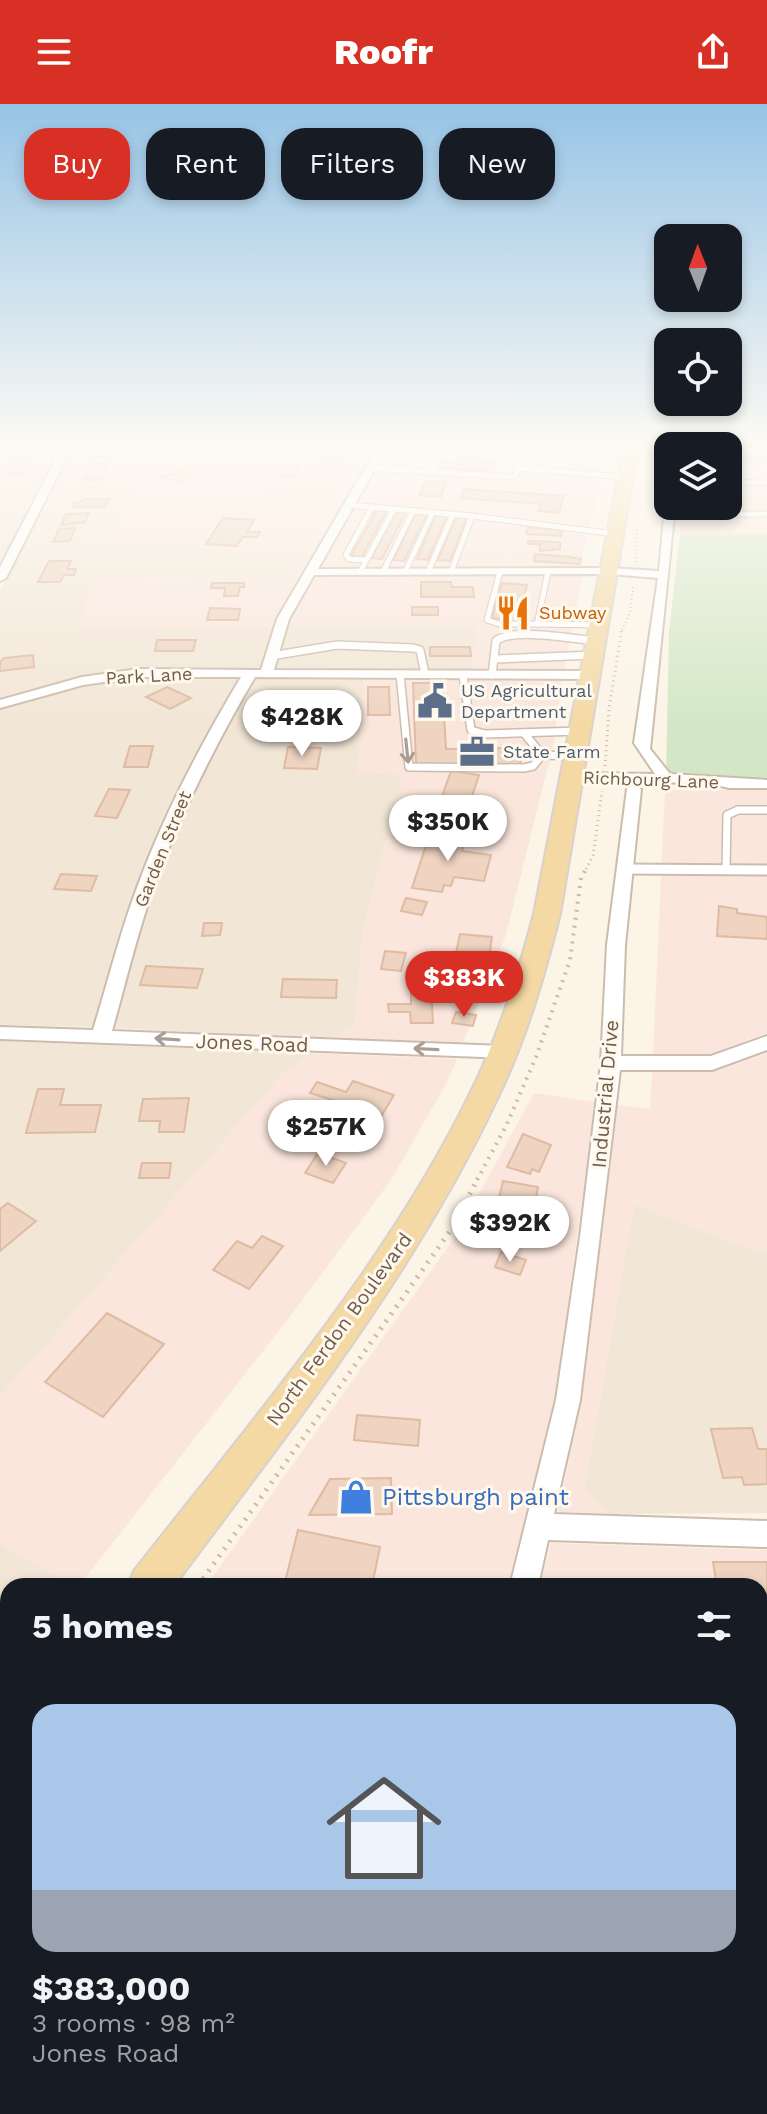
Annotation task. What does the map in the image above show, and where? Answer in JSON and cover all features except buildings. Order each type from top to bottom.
[{"type":"main road","name":"North Ferdon Boulevard","points":[[155,1578],[400,1246],[479,1109],[504,1053],[540,946],[615,540]]},
{"type":"street","points":[[0,578],[20,540]]},
{"type":"street","name":"Garden Street","points":[[101,1035],[129,938],[168,831],[200,761],[271,656],[283,619],[328,540]]},
{"type":"street","points":[[664,779],[660,768],[642,752],[641,743],[667,540]]},
{"type":"street","points":[[309,572],[363,566],[383,572],[609,571],[664,575]]},
{"type":"street","name":"Park Lane","points":[[0,704],[116,675],[492,675],[594,649]]},
{"type":"street","name":"Richbourg Lane","points":[[573,774],[634,789],[711,789],[729,784]]},
{"type":"street","name":"Richbourg Lane","points":[[603,783],[708,779],[729,784],[767,784]]},
{"type":"street","name":"Industrial Drive","points":[[526,1578],[568,1400],[611,1063],[616,945],[634,789]]},
{"type":"street","name":"Jones Road","points":[[0,1033],[504,1053]]},
{"type":"street","points":[[611,1063],[712,1063],[767,1043]]},
{"type":"street","points":[[540,1527],[767,1534]]},
{"type":"lane","points":[[354,540],[346,555],[363,566],[377,540]]},
{"type":"lane","points":[[383,572],[399,540]]},
{"type":"lane","points":[[405,572],[420,540]]},
{"type":"lane","points":[[428,572],[442,540]]},
{"type":"lane","points":[[451,572],[463,540]]},
{"type":"lane","points":[[500,572],[487,620],[499,624],[537,624],[594,649]]},
{"type":"lane","points":[[537,624],[548,572]]},
{"type":"lane","points":[[492,675],[496,641],[500,637],[516,634],[555,638],[594,649]]},
{"type":"lane","points":[[551,656],[555,638]]},
{"type":"lane","points":[[271,656],[337,645],[413,648],[420,650],[423,656],[425,674]]},
{"type":"lane","points":[[495,659],[531,660],[594,649]]},
{"type":"lane","points":[[400,674],[409,767],[524,768],[533,766],[542,755]]},
{"type":"lane","points":[[463,675],[471,730],[485,734],[580,731]]},
{"type":"lane","points":[[524,733],[542,755],[573,774]]},
{"type":"lane","points":[[726,870],[727,815],[738,810],[767,810]]},
{"type":"lane","points":[[624,869],[767,870]]},
{"type":"path","points":[[554,1008],[570,960],[581,878],[593,856],[611,696],[622,627],[630,613],[636,540]]},
{"type":"shaded area","points":[[0,540],[13,540],[0,565]]},
{"type":"shaded area","points":[[25,540],[120,540],[300,556],[289,578],[92,577],[79,628],[273,628],[261,670],[116,671],[0,700],[0,591]]},
{"type":"shaded area","points":[[118,540],[321,540],[273,628],[79,628],[92,577],[289,578],[299,557]]},
{"type":"shaded area","points":[[334,540],[586,540],[581,562],[584,569],[317,569]]},
{"type":"shaded area","points":[[314,575],[583,575],[564,671],[472,671],[475,627],[286,627]]},
{"type":"shaded area","points":[[286,627],[476,627],[472,671],[274,670]]},
{"type":"shaded area","points":[[138,677],[241,677],[192,760],[144,868],[94,1027],[0,1025],[0,708],[83,685]]},
{"type":"shaded area","points":[[255,677],[439,678],[363,678],[403,774],[363,932],[355,1026],[336,1038],[113,1028],[161,869],[180,819],[207,762]]},
{"type":"shaded area","points":[[363,678],[562,679],[554,742],[506,935],[463,1043],[336,1038],[355,1026],[363,932],[402,775],[357,773]]},
{"type":"shaded area","points":[[665,790],[767,790],[767,1033],[708,1055],[653,1056]]},
{"type":"shaded area","points":[[0,1041],[312,1053],[286,1070],[0,1397]]},
{"type":"shaded area","points":[[312,1053],[457,1059],[391,1180],[292,1314],[85,1578],[56,1578],[0,1543],[0,1397],[286,1070]]},
{"type":"shaded area","points":[[767,1053],[767,1253],[738,1245],[634,1204],[585,1487],[610,1514],[558,1512],[581,1403],[617,1105],[650,1109],[652,1072],[717,1071]]},
{"type":"shaded area","points":[[534,1093],[596,1102],[555,1396],[510,1578],[212,1578],[458,1233]]},
{"type":"shaded area","points":[[634,1204],[738,1245],[767,1253],[767,1513],[610,1514],[585,1487]]},
{"type":"shaded area","points":[[0,1543],[56,1578],[0,1578]]},
{"type":"shaded area","points":[[551,1543],[767,1550],[767,1578],[542,1578]]},
{"type":"green space","points":[[679,540],[767,540],[767,780],[666,777],[669,632]]},
{"type":"place","name":"Subway","points":[[513,613]]},
{"type":"place","name":"US Agricultural Department","points":[[435,701]]},
{"type":"place","name":"State Farm","points":[[477,752]]},
{"type":"place","name":"Pittsburgh paint","points":[[356,1497]]}]
